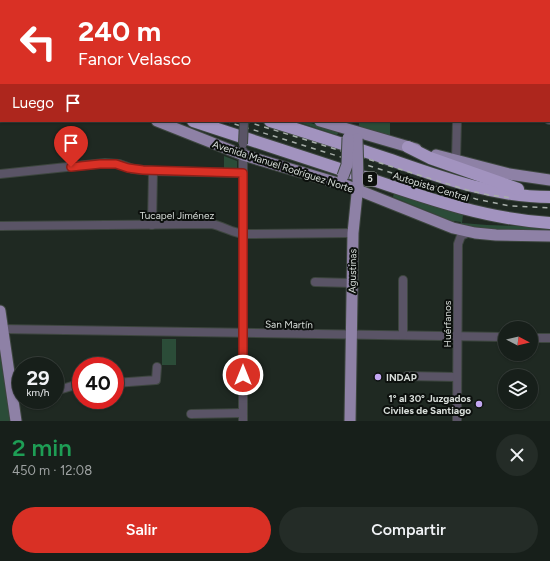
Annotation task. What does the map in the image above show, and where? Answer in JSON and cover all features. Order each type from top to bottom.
[{"type":"highway","name":"Autopista Central","points":[[197,122],[446,204],[502,217],[532,222],[550,223]]},
{"type":"highway","name":"Autopista Central","points":[[273,122],[458,182],[498,192],[546,197]]},
{"type":"highway","points":[[408,147],[421,154],[460,169],[546,197]]},
{"type":"main road","name":"Avenida Manuel Rodríguez Norte","points":[[160,122],[358,185],[440,223],[469,232],[496,235],[549,235]]},
{"type":"main road","points":[[323,122],[348,131],[509,174],[550,180]]},
{"type":"main road","name":"Agustinas","points":[[350,421],[353,233],[358,185],[348,131],[354,122]]},
{"type":"main road","points":[[339,179],[347,165],[348,131]]},
{"type":"main road","points":[[0,311],[1,329],[16,421]]},
{"type":"street","points":[[191,414],[243,417],[244,122]]},
{"type":"street","points":[[456,160],[457,122]]},
{"type":"street","points":[[0,174],[105,163],[119,164],[134,169],[153,171],[243,173]]},
{"type":"street","points":[[152,225],[153,171]]},
{"type":"street","name":"Tucapel Jiménez","points":[[0,226],[211,224],[244,234],[353,233]]},
{"type":"street","name":"Huérfanos","points":[[457,421],[458,244],[461,236],[469,232]]},
{"type":"street","points":[[403,280],[403,335]]},
{"type":"street","points":[[315,282],[352,283]]},
{"type":"street","name":"San Martín","points":[[1,329],[498,337]]},
{"type":"street","points":[[538,338],[550,338]]},
{"type":"street","points":[[124,382],[156,380],[157,367]]},
{"type":"street","points":[[407,376],[457,377]]},
{"type":"green space","points":[[298,122],[308,122],[339,132],[337,135]]},
{"type":"green space","points":[[359,122],[390,122],[390,136],[359,127]]},
{"type":"green space","points":[[224,156],[237,161],[237,168],[224,168]]},
{"type":"green space","points":[[394,193],[463,215],[462,223],[547,227],[547,231],[514,231],[460,224],[461,222],[454,222],[393,197]]},
{"type":"green space","points":[[162,339],[176,339],[176,365],[162,365]]},
{"type":"green space","points":[[0,353],[10,421],[0,421]]},
{"type":"railway","points":[[228,122],[476,199],[510,206],[550,208]]},
{"type":"railway","points":[[248,122],[467,190],[513,198]]},
{"type":"place","name":"INDAP","points":[[378,377]]},
{"type":"place","name":"1° al 30° Juzgados Civiles de Santiago","points":[[479,404]]},
{"type":"route","points":[[71,167],[119,164],[128,168],[153,171],[243,173],[243,375]]}]
